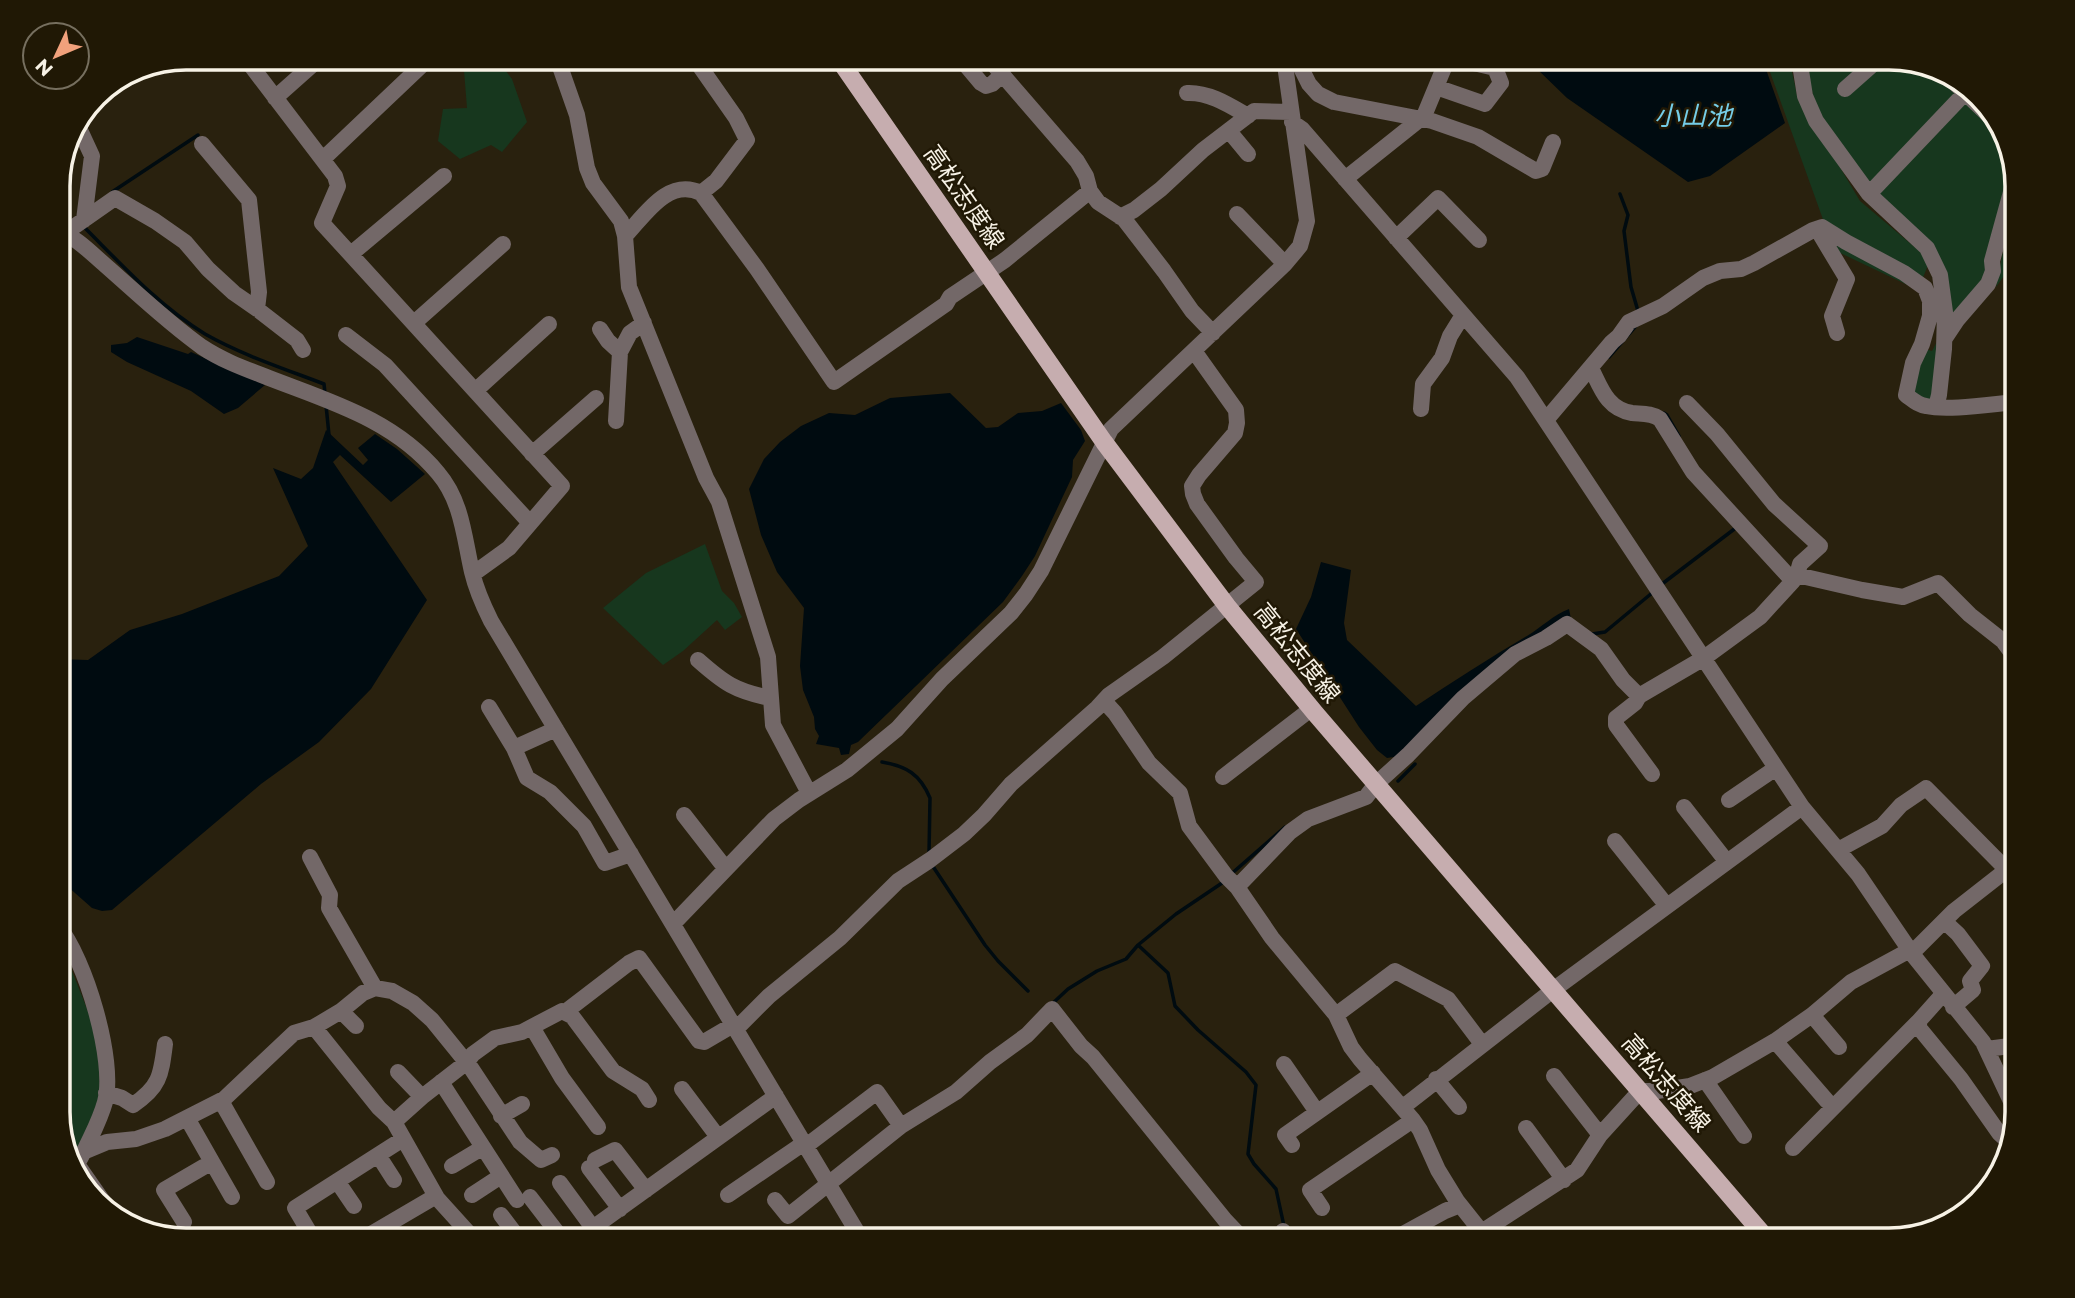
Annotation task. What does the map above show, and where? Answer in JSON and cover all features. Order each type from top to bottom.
[{"type":"main road","name":"高松志度線","points":[[846,70],[1104,442],[1227,606],[1311,709],[1640,1091],[1748,1228]]},
{"type":"street","points":[[254,70],[335,176],[338,186],[322,223],[562,486],[509,548],[473,574]]},
{"type":"street","points":[[275,98],[306,70]]},
{"type":"street","points":[[323,159],[417,70]]},
{"type":"street","points":[[561,70],[577,115],[587,168],[593,183],[621,221],[625,236],[629,287],[706,478],[719,502],[768,657],[774,725],[809,793]]},
{"type":"street","points":[[701,193],[716,181],[747,140],[736,118],[702,70]]},
{"type":"street","points":[[970,70],[986,86],[1003,74]]},
{"type":"street","points":[[999,70],[1077,161],[1086,176],[1090,191],[1098,202],[1120,217],[1192,311],[1213,333]]},
{"type":"street","points":[[673,924],[774,819],[847,770],[897,729],[942,679],[1019,604],[1041,571],[1111,429],[1285,264],[1300,246],[1307,220],[1285,70]]},
{"type":"street","points":[[1302,70],[1318,94],[1334,102],[1432,121],[1478,137],[1536,170],[1542,169],[1553,142]]},
{"type":"street","points":[[1345,179],[1424,116],[1444,70]]},
{"type":"street","points":[[1436,87],[1485,104],[1501,83],[1496,70]]},
{"type":"street","points":[[1801,70],[1805,96],[1816,121],[1869,194],[1927,248],[1940,275],[1945,338],[1936,407]]},
{"type":"street","points":[[1845,89],[1866,70]]},
{"type":"street","points":[[1187,93],[1200,92],[1248,116]]},
{"type":"street","points":[[1869,194],[1962,96]]},
{"type":"street","points":[[1120,217],[1134,210],[1161,189],[1203,150],[1254,111],[1291,117],[1517,377],[1802,807],[1858,874],[1911,951],[1983,1042],[2005,1088]]},
{"type":"street","points":[[1228,131],[1248,153]]},
{"type":"street","points":[[82,135],[92,156],[84,220]]},
{"type":"street","points":[[202,144],[249,200],[259,292],[257,309]]},
{"type":"street","points":[[351,254],[444,176]]},
{"type":"street","points":[[625,236],[671,191],[687,188],[701,193],[834,382],[946,304],[950,297],[987,272],[1090,191]]},
{"type":"street","points":[[70,228],[115,198],[185,242],[208,269],[234,293],[297,340],[303,350]]},
{"type":"street","points":[[1396,238],[1438,198],[1469,220],[1479,240]]},
{"type":"street","points":[[1237,214],[1285,264]]},
{"type":"street","points":[[1945,338],[1988,285],[2005,214]]},
{"type":"street","points":[[1546,420],[1629,323],[1663,306],[1703,278],[1720,271],[1741,269],[1822,227],[1905,273],[1925,288],[1930,301],[1930,316],[1913,363],[1906,395],[1926,407],[2005,403]]},
{"type":"street","points":[[1817,229],[1847,279],[1832,316],[1837,332]]},
{"type":"street","points":[[70,239],[164,318],[203,347],[226,361],[334,402],[380,423],[431,465],[450,489],[460,513],[473,574],[491,621],[855,1228]]},
{"type":"street","points":[[414,323],[503,244]]},
{"type":"street","points":[[1421,409],[1423,384],[1442,358],[1450,336],[1463,316]]},
{"type":"street","points":[[616,421],[620,352],[631,333],[644,323]]},
{"type":"street","points":[[475,391],[549,324]]},
{"type":"street","points":[[600,329],[620,352]]},
{"type":"street","points":[[346,335],[385,365],[530,523]]},
{"type":"street","points":[[565,1012],[639,958],[699,1041],[704,1042],[734,1027],[840,938],[898,881],[964,834],[1011,784],[1104,701],[1256,582],[1197,504],[1193,494],[1192,486],[1234,433],[1237,423],[1236,410],[1194,351]]},
{"type":"street","points":[[1591,368],[1608,401],[1617,409],[1655,415],[1660,419],[1693,472],[1795,578],[1903,597],[1938,583],[1970,615],[2005,644]]},
{"type":"street","points":[[532,454],[596,398]]},
{"type":"street","points":[[1652,774],[1616,725],[1616,718],[1635,704],[1639,696],[1704,659],[1760,617],[1795,578],[1800,564],[1820,545],[1774,504],[1717,434],[1686,403]]},
{"type":"street","points":[[1231,881],[1308,819],[1366,797],[1463,698],[1515,654],[1546,639],[1567,624],[1601,649],[1623,680],[1639,696]]},
{"type":"street","points":[[698,660],[725,683],[746,693],[770,698]]},
{"type":"street","points":[[1104,701],[1149,763],[1180,793],[1189,826],[1272,938],[1336,1016],[1351,1047],[1408,1113],[1420,1130],[1438,1170],[1460,1205],[1479,1228]]},
{"type":"street","points":[[489,707],[527,778],[550,792],[584,826],[605,863],[631,854]]},
{"type":"street","points":[[1223,776],[1311,709]]},
{"type":"street","points":[[513,748],[556,729]]},
{"type":"street","points":[[1729,800],[1776,768]]},
{"type":"street","points":[[1838,850],[1882,826],[1900,805],[1926,788],[2005,865]]},
{"type":"street","points":[[1684,807],[1727,862]]},
{"type":"street","points":[[1322,1208],[1310,1190],[1408,1113],[1436,1080],[1553,990],[1802,807]]},
{"type":"street","points":[[684,815],[726,869]]},
{"type":"street","points":[[1615,841],[1667,906]]},
{"type":"street","points":[[310,857],[330,895],[329,908],[375,988]]},
{"type":"street","points":[[1497,1228],[1577,1170],[1600,1135],[1640,1091],[1690,1086],[1775,1041],[1851,982],[1911,951],[1969,898],[2000,875],[2005,875]]},
{"type":"street","points":[[1793,1148],[1918,1022],[1948,1000],[1973,990],[1970,981],[1982,966],[1958,934],[1944,921]]},
{"type":"street","points":[[70,944],[97,1015],[107,1082],[105,1101],[80,1158]]},
{"type":"street","points":[[1336,1016],[1395,971],[1448,999],[1482,1044]]},
{"type":"street","points":[[81,1160],[107,1142],[136,1139],[165,1129],[221,1101],[294,1033],[314,1027],[341,1011],[363,993],[375,988],[392,990],[413,1003],[432,1020],[467,1062],[520,1142],[541,1160],[552,1155]]},
{"type":"street","points":[[775,1200],[788,1216],[901,1126],[956,1092],[990,1062],[1027,1035],[1052,1009],[1232,1228]]},
{"type":"street","points":[[341,1011],[356,1026]]},
{"type":"street","points":[[394,1122],[495,1038],[522,1032],[562,1011],[572,1016],[613,1071],[642,1089],[649,1100]]},
{"type":"street","points":[[1812,1014],[1839,1047]]},
{"type":"street","points":[[1918,1022],[1920,1029],[2002,1136]]},
{"type":"street","points":[[314,1027],[379,1108],[394,1122],[436,1196],[464,1228]]},
{"type":"street","points":[[532,1027],[574,1084],[598,1127]]},
{"type":"street","points":[[1775,1041],[1827,1101]]},
{"type":"street","points":[[106,1093],[133,1105],[149,1095],[161,1074],[165,1044]]},
{"type":"street","points":[[1987,1049],[2005,1047]]},
{"type":"street","points":[[1284,1064],[1317,1112]]},
{"type":"street","points":[[398,1072],[422,1097]]},
{"type":"street","points":[[1292,1145],[1284,1135],[1373,1073]]},
{"type":"street","points":[[1554,1076],[1600,1135]]},
{"type":"street","points":[[1436,1080],[1459,1107]]},
{"type":"street","points":[[1705,1080],[1744,1136]]},
{"type":"street","points":[[441,1082],[501,1176],[552,1228]]},
{"type":"street","points":[[682,1089],[719,1138]]},
{"type":"street","points":[[728,1195],[805,1145],[877,1092],[901,1126]]},
{"type":"street","points":[[560,1183],[593,1228],[776,1096]]},
{"type":"street","points":[[221,1101],[267,1182]]},
{"type":"street","points":[[502,1116],[522,1104]]},
{"type":"street","points":[[187,1118],[232,1197]]},
{"type":"street","points":[[1526,1128],[1564,1180]]},
{"type":"street","points":[[307,1228],[295,1208],[403,1139]]},
{"type":"street","points":[[452,1166],[482,1148]]},
{"type":"street","points":[[620,1209],[592,1164],[615,1150],[646,1190]]},
{"type":"street","points":[[378,1155],[394,1180]]},
{"type":"street","points":[[184,1222],[164,1189],[212,1162]]},
{"type":"street","points":[[472,1195],[501,1176]]},
{"type":"street","points":[[337,1181],[354,1206]]},
{"type":"street","points":[[381,1228],[436,1196]]},
{"type":"street","points":[[1414,1228],[1460,1205]]},
{"type":"street","points":[[501,1215],[511,1228]]},
{"type":"green space","points":[[464,70],[505,70],[512,79],[527,122],[502,152],[491,145],[460,159],[438,141],[443,109],[467,108]]},
{"type":"green space","points":[[1769,70],[1792,70],[1797,95],[1860,201],[1930,260],[1918,290],[1834,250]]},
{"type":"green space","points":[[1807,70],[1904,71],[1934,79],[1966,99],[1985,121],[1999,149],[2005,178],[2005,207],[1985,282],[1955,316],[1931,404],[1908,392],[1925,349],[1932,351],[1952,314],[1943,272],[1871,189],[1819,120]]},
{"type":"green space","points":[[2005,246],[2005,275],[1996,287]]},
{"type":"green space","points":[[705,544],[722,591],[734,603],[742,617],[725,630],[717,620],[663,665],[603,608],[646,573]]},
{"type":"green space","points":[[70,966],[97,1034],[101,1101],[78,1153],[70,1120]]},
{"type":"water","name":"小山池","points":[[1538,70],[1766,70],[1785,123],[1710,176],[1688,182],[1567,98]]},
{"type":"water","points":[[137,337],[188,354],[191,352],[265,385],[238,408],[224,414],[191,391],[111,352],[111,345],[127,343]]},
{"type":"water","points":[[950,393],[986,428],[998,427],[1018,413],[1042,411],[1061,403],[1081,430],[1085,441],[1073,460],[1072,477],[1035,556],[1003,602],[858,742],[851,745],[849,754],[841,755],[839,748],[816,744],[819,736],[803,690],[800,666],[804,608],[777,572],[761,535],[749,489],[764,459],[801,426],[829,413],[855,415],[890,398]]},
{"type":"water","points":[[326,430],[363,465],[368,460],[358,448],[375,434],[425,474],[391,502],[340,455],[333,462],[427,600],[371,689],[319,742],[261,784],[112,910],[92,908],[70,889],[70,659],[88,660],[130,630],[182,614],[279,576],[308,546],[273,468],[301,479],[313,468]]},
{"type":"water","points":[[1321,562],[1351,570],[1344,623],[1347,640],[1416,706],[1558,614],[1569,609],[1571,619],[1400,756],[1387,758],[1359,727],[1296,629],[1311,597]]},
{"type":"waterway","points":[[112,192],[198,135]]},
{"type":"waterway","points":[[1620,194],[1628,215],[1624,231],[1631,287],[1638,311]]},
{"type":"waterway","points":[[84,227],[141,284],[188,323],[234,349],[324,384],[325,393]]},
{"type":"waterway","points":[[1609,357],[1635,327]]},
{"type":"waterway","points":[[326,405],[329,435]]},
{"type":"waterway","points":[[1664,413],[1679,436]]},
{"type":"waterway","points":[[1662,584],[1737,527]]},
{"type":"waterway","points":[[1592,634],[1605,632],[1652,593]]},
{"type":"waterway","points":[[882,762],[911,772],[926,790],[930,798],[929,854]]},
{"type":"waterway","points":[[1398,781],[1415,764]]},
{"type":"waterway","points":[[1230,875],[1285,827]]},
{"type":"waterway","points":[[932,865],[985,945],[1028,991]]},
{"type":"waterway","points":[[1225,881],[1176,914],[1138,945],[1168,973],[1175,1006],[1246,1072],[1256,1085],[1248,1154],[1276,1189],[1284,1226]]},
{"type":"waterway","points":[[1053,1003],[1068,989],[1097,971],[1126,959],[1138,945]]}]
